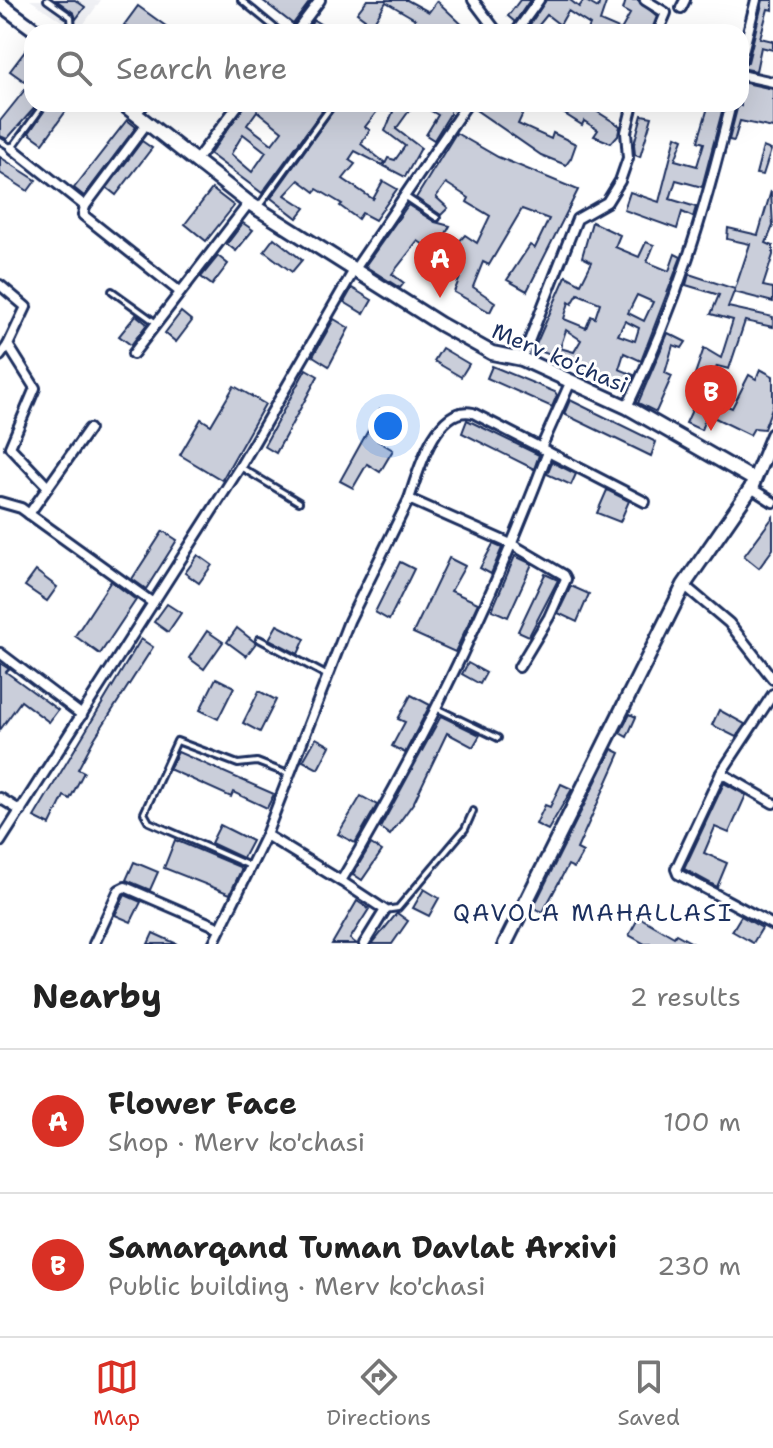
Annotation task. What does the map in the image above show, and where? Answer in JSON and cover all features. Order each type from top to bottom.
[{"type":"street","points":[[302,24],[320,0]]},
{"type":"street","points":[[473,0],[491,24]]},
{"type":"street","points":[[522,24],[539,0]]},
{"type":"street","points":[[645,0],[666,13],[661,24]]},
{"type":"street","points":[[749,28],[756,0]]},
{"type":"street","points":[[0,4],[27,24]]},
{"type":"street","points":[[749,77],[773,82]]},
{"type":"street","name":"Merv ko'chasi","points":[[133,112],[253,205],[353,272],[492,353],[522,359],[627,407],[752,484]]},
{"type":"street","points":[[196,160],[233,112]]},
{"type":"street","points":[[0,842],[240,467],[353,272],[461,112]]},
{"type":"street","points":[[522,359],[577,219],[607,202],[620,181],[628,158],[626,132],[631,112]]},
{"type":"street","points":[[627,407],[682,284],[707,205],[729,112]]},
{"type":"street","points":[[142,119],[82,210],[87,219],[180,292]]},
{"type":"street","points":[[12,148],[85,206]]},
{"type":"street","points":[[133,354],[253,205]]},
{"type":"street","points":[[0,285],[26,307],[0,356]]},
{"type":"street","points":[[8,345],[35,388],[11,452],[48,487]]},
{"type":"street","points":[[341,881],[403,776],[513,545],[571,381]]},
{"type":"street","points":[[213,944],[266,835],[326,675],[409,499],[424,453],[452,413],[462,410],[473,413],[645,502]]},
{"type":"street","points":[[29,514],[89,429]]},
{"type":"street","points":[[505,944],[684,585],[752,484],[773,435]]},
{"type":"street","points":[[752,484],[773,502]]},
{"type":"street","points":[[409,499],[513,545],[560,571],[566,579],[549,617],[519,667]]},
{"type":"street","points":[[0,502],[29,514],[153,603]]},
{"type":"street","points":[[684,585],[729,623],[773,679]]},
{"type":"street","points":[[0,653],[82,715]]},
{"type":"street","points":[[773,694],[721,773],[676,869],[678,874],[773,925]]},
{"type":"street","points":[[721,773],[773,803]]},
{"type":"street","points":[[0,798],[21,811]]},
{"type":"street","points":[[266,835],[385,910],[364,944]]},
{"type":"street","points":[[94,944],[119,890],[125,887],[220,928]]},
{"type":"lane","points":[[47,0],[71,17],[71,24]]},
{"type":"lane","points":[[241,0],[270,24]]},
{"type":"lane","points":[[0,141],[12,148],[38,112]]},
{"type":"lane","points":[[142,119],[144,112]]},
{"type":"lane","points":[[253,205],[327,112]]},
{"type":"lane","points":[[404,195],[437,218]]},
{"type":"lane","points":[[112,291],[157,324]]},
{"type":"lane","points":[[240,467],[299,502]]},
{"type":"lane","points":[[259,639],[326,675]]},
{"type":"lane","points":[[436,708],[498,738]]},
{"type":"lane","points":[[250,866],[149,822],[144,813],[177,741],[238,764],[257,762],[288,774]]},
{"type":"lane","points":[[385,910],[398,908],[465,829],[473,811]]},
{"type":"shaded area","points":[[30,0],[101,0],[84,24],[66,24]]},
{"type":"building","points":[[56,0],[75,0],[85,7],[76,19],[74,13]]},
{"type":"building","points":[[262,0],[311,0],[293,24]]},
{"type":"building","points":[[367,0],[407,0],[429,12],[437,1],[461,24],[412,24],[415,19],[386,2],[373,24],[361,24],[365,19],[357,13]]},
{"type":"building","points":[[520,0],[530,0],[515,22],[508,16]]},
{"type":"building","points":[[546,0],[570,0],[579,7],[584,0],[598,8],[600,0],[607,0],[600,21],[607,24],[588,24],[568,11],[561,24],[547,15],[540,24],[530,24]]},
{"type":"building","points":[[626,0],[638,0],[657,16],[654,24],[624,24],[630,14],[623,10]]},
{"type":"building","points":[[763,0],[773,0],[773,10],[768,9],[760,38],[773,41],[773,50],[761,47],[756,71],[749,70]]},
{"type":"building","points":[[138,6],[163,24],[125,24]]},
{"type":"building","points":[[24,53],[24,81],[10,71]]},
{"type":"building","points":[[749,84],[773,89],[773,128],[740,121],[734,141],[729,140],[736,112],[749,112]]},
{"type":"building","points":[[24,91],[24,112],[31,112],[7,139],[0,136],[0,121]]},
{"type":"building","points":[[43,112],[65,112],[43,143],[29,133]]},
{"type":"building","points":[[240,112],[256,112],[247,125],[272,144],[282,131],[258,112],[321,112],[262,193],[210,154]],"holes":[[[243,134],[266,152],[252,172],[231,154]]]},
{"type":"building","points":[[332,112],[377,112],[365,127],[370,130],[361,144],[384,162],[382,165],[355,151],[349,160],[355,164],[343,179],[373,199],[383,181],[397,189],[375,220],[362,213],[358,219],[340,206],[342,204],[317,189],[315,192],[299,180],[285,195],[305,208],[297,218],[271,198]]},
{"type":"building","points":[[393,112],[408,112],[396,129],[421,148],[405,177],[384,166],[388,158],[395,160],[405,146],[385,131]]},
{"type":"building","points":[[433,112],[450,112],[434,140],[426,135],[438,115]]},
{"type":"building","points":[[479,112],[524,112],[518,124],[551,139],[553,133],[576,144],[566,165],[541,155]]},
{"type":"building","points":[[562,112],[598,112],[620,126],[618,135],[611,143],[594,136],[598,130],[584,121],[582,125]]},
{"type":"building","points":[[707,112],[722,112],[702,187],[676,180],[670,199],[696,207],[693,217],[682,212],[677,229],[624,210],[630,192],[659,202],[676,136],[683,139],[675,160],[697,166],[704,143],[698,141]]},
{"type":"building","points":[[642,115],[652,117],[640,157],[635,155],[634,144]]},
{"type":"building","points":[[127,120],[136,127],[84,196],[74,188]]},
{"type":"building","points":[[456,133],[498,157],[578,190],[527,291],[507,280],[530,245],[535,248],[549,219],[522,209],[489,265],[483,262],[473,287],[495,302],[490,312],[454,292],[463,270],[418,241],[392,274],[404,283],[400,288],[365,266],[408,205],[435,222],[450,226],[443,239],[455,246],[465,235],[477,243],[490,216],[467,202],[469,198],[446,183],[436,197],[448,208],[441,215],[416,198]]},
{"type":"building","points":[[142,141],[152,148],[116,195],[107,188]]},
{"type":"building","points":[[763,147],[771,150],[763,175],[756,174]]},
{"type":"building","points":[[0,157],[36,180],[28,191],[0,173]]},
{"type":"building","points":[[212,189],[234,206],[206,241],[185,224]]},
{"type":"building","points":[[771,191],[773,226],[766,243],[773,246],[773,255],[763,286],[773,288],[773,302],[734,292],[750,244],[727,239],[728,228],[758,235]]},
{"type":"building","points":[[592,222],[620,235],[615,247],[639,257],[646,242],[654,245],[647,262],[669,271],[675,254],[681,257],[641,361],[624,353],[619,369],[634,375],[627,391],[578,365],[534,349],[566,276],[581,284],[592,262],[582,257]],"holes":[[[578,294],[600,303],[595,318],[591,316],[586,328],[564,319],[569,302],[572,304]],[[637,295],[653,302],[644,321],[628,313]],[[625,321],[639,328],[635,341],[618,335]],[[566,330],[581,340],[574,352],[560,348]]]},
{"type":"building","points":[[243,223],[253,230],[236,251],[227,244]]},
{"type":"building","points":[[274,238],[302,260],[292,272],[264,251]]},
{"type":"building","points":[[218,256],[228,264],[212,285],[201,277]]},
{"type":"building","points":[[689,274],[735,289],[728,307],[773,317],[773,327],[745,321],[729,369],[717,366],[711,380],[725,385],[718,402],[732,408],[749,375],[756,379],[760,369],[773,376],[773,405],[764,429],[754,428],[750,435],[707,414],[701,430],[686,423],[704,384],[693,380],[704,348],[721,358],[733,320],[711,314],[719,295],[686,285]]},
{"type":"building","points":[[352,288],[372,300],[364,314],[344,302]]},
{"type":"building","points":[[181,312],[192,321],[176,342],[165,333]]},
{"type":"building","points":[[136,315],[147,324],[131,345],[119,336]]},
{"type":"building","points":[[334,319],[349,328],[329,366],[313,356]]},
{"type":"building","points":[[668,333],[686,342],[682,348],[673,345],[665,373],[672,376],[656,412],[638,403]]},
{"type":"building","points":[[442,348],[469,364],[461,377],[434,361]]},
{"type":"building","points":[[492,366],[555,392],[557,395],[552,407],[487,378]]},
{"type":"building","points":[[306,369],[318,376],[276,453],[264,446]]},
{"type":"building","points":[[234,386],[265,404],[222,480],[180,455],[201,419],[211,425]]},
{"type":"building","points":[[570,400],[656,442],[651,456],[564,414]]},
{"type":"building","points":[[380,409],[392,416],[378,441],[393,450],[380,472],[367,464],[353,488],[340,481]]},
{"type":"building","points":[[467,420],[539,455],[534,469],[462,433]]},
{"type":"building","points":[[552,462],[576,474],[571,485],[547,474]]},
{"type":"building","points":[[607,490],[629,501],[620,522],[597,513]]},
{"type":"building","points":[[773,517],[773,549],[759,568],[744,556]]},
{"type":"building","points":[[163,531],[177,540],[146,589],[132,579]]},
{"type":"building","points":[[493,544],[502,548],[491,574],[480,568]]},
{"type":"building","points":[[198,555],[212,565],[199,583],[185,573]]},
{"type":"building","points":[[515,556],[532,564],[508,617],[492,610]]},
{"type":"building","points":[[449,558],[465,566],[451,591],[478,603],[455,652],[413,633]]},
{"type":"building","points":[[400,562],[414,569],[389,620],[375,612]]},
{"type":"building","points":[[36,571],[57,587],[47,601],[25,586]]},
{"type":"building","points":[[545,574],[558,580],[529,636],[518,631]]},
{"type":"building","points":[[111,581],[136,600],[100,654],[75,636]]},
{"type":"building","points":[[571,586],[589,594],[577,622],[558,613]]},
{"type":"building","points":[[167,604],[181,613],[168,632],[154,622]]},
{"type":"building","points":[[277,625],[305,639],[298,654],[269,639]]},
{"type":"building","points":[[237,628],[256,643],[246,656],[227,642]]},
{"type":"building","points":[[207,631],[223,642],[204,669],[189,658]]},
{"type":"building","points":[[141,639],[153,647],[94,739],[78,769],[84,772],[70,799],[64,796],[50,825],[34,817]]},
{"type":"building","points":[[0,663],[9,669],[6,672],[58,710],[49,722],[21,701],[0,730]]},
{"type":"building","points":[[468,663],[486,673],[480,684],[462,674]]},
{"type":"building","points":[[216,678],[234,687],[218,719],[200,710]]},
{"type":"building","points":[[259,691],[276,700],[260,732],[243,723]]},
{"type":"building","points":[[411,695],[430,705],[405,753],[392,746],[405,722],[398,719]]},
{"type":"building","points":[[719,710],[745,724],[736,737],[712,725]]},
{"type":"building","points":[[630,714],[636,717],[627,737],[620,733]]},
{"type":"building","points":[[441,716],[480,735],[473,747],[447,733],[414,802],[390,835],[380,828]]},
{"type":"building","points":[[316,738],[330,746],[318,769],[303,761]]},
{"type":"building","points":[[612,749],[620,753],[577,849],[583,852],[574,868],[568,865],[543,912],[533,908]]},
{"type":"building","points":[[178,752],[274,794],[267,808],[233,792],[231,797],[169,769]]},
{"type":"building","points":[[724,783],[746,795],[729,833],[715,827],[704,853],[727,863],[717,887],[684,869]]},
{"type":"building","points":[[561,784],[572,789],[548,830],[536,824],[545,805],[550,807]]},
{"type":"building","points":[[361,796],[377,805],[355,843],[338,834]]},
{"type":"building","points":[[220,825],[252,841],[243,858],[211,843]]},
{"type":"building","points":[[175,840],[242,868],[230,894],[164,868]]},
{"type":"building","points":[[371,844],[382,851],[362,880],[353,874]]},
{"type":"building","points":[[134,862],[158,872],[150,890],[126,880]]},
{"type":"building","points":[[424,889],[439,898],[429,916],[413,908]]},
{"type":"building","points":[[125,895],[141,902],[131,922],[115,915]]},
{"type":"building","points":[[357,901],[369,909],[350,939],[357,944],[332,944]]},
{"type":"building","points":[[397,913],[408,921],[392,944],[372,944]]},
{"type":"building","points":[[741,916],[762,928],[753,943],[732,931]]},
{"type":"building","points":[[639,917],[674,937],[676,934],[694,944],[645,944],[629,935]]},
{"type":"building","points":[[153,933],[177,944],[148,944]]},
{"type":"place","name":"Flower Face","points":[[440,298]]},
{"type":"place","name":"Samarqand Tuman Davlat Arxivi","points":[[711,431]]},
{"type":"district","name":"QAVOLA MAHALLASI","points":[[593,913]]}]
